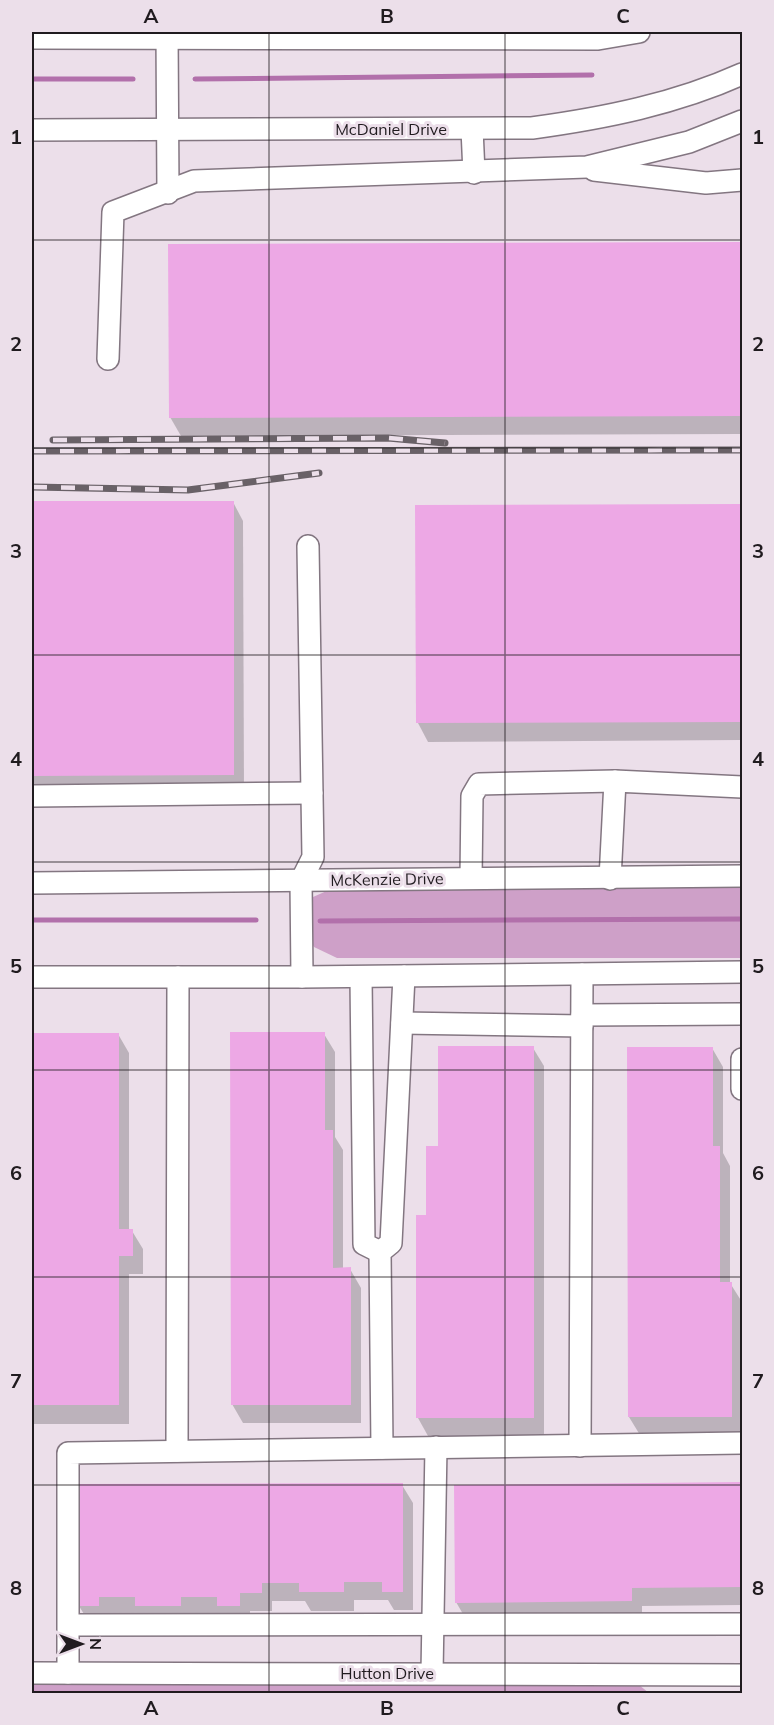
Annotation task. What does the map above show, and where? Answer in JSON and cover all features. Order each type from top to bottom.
[{"type":"street","points":[[32,38],[167,35],[598,35],[639,32]]},
{"type":"street","points":[[167,35],[168,193]]},
{"type":"street","name":"McDaniel Drive","points":[[32,130],[531,128],[601,118],[677,100],[742,74]]},
{"type":"street","points":[[574,168],[689,142],[742,121]]},
{"type":"street","points":[[472,129],[474,173]]},
{"type":"street","points":[[108,359],[113,212],[168,193],[194,181],[574,168],[706,183],[742,180]]},
{"type":"street","points":[[302,977],[301,881],[313,857],[308,546]]},
{"type":"street","points":[[610,879],[615,781]]},
{"type":"street","points":[[471,878],[472,796],[479,784],[615,781],[742,787]]},
{"type":"street","points":[[32,796],[312,793]]},
{"type":"street","name":"McKenzie Drive","points":[[32,883],[742,876]]},
{"type":"street","points":[[32,977],[302,977],[742,972]]},
{"type":"street","points":[[580,1446],[582,974]]},
{"type":"street","points":[[361,976],[364,1244],[380,1252]]},
{"type":"street","points":[[380,1252],[391,1243],[404,976]]},
{"type":"street","points":[[177,1451],[178,977]]},
{"type":"street","points":[[402,1023],[742,1014]]},
{"type":"street","points":[[742,1059],[742,1089]]},
{"type":"street","points":[[380,1252],[382,1448]]},
{"type":"street","points":[[68,1673],[70,1625],[68,1453],[742,1443]]},
{"type":"street","points":[[432,1673],[436,1448]]},
{"type":"street","points":[[70,1625],[433,1622],[742,1624]]},
{"type":"street","name":"Hutton Drive","points":[[32,1673],[432,1673],[663,1684],[742,1675]]},
{"type":"shaded area","points":[[338,886],[742,886],[742,958],[337,958],[314,947],[308,937],[307,910],[313,897]]},
{"type":"shaded area","points":[[32,1681],[634,1681],[649,1693],[32,1694]]},
{"type":"building","points":[[742,242],[742,416],[169,418],[168,244]]},
{"type":"building","points":[[32,501],[234,501],[234,775],[32,776]]},
{"type":"building","points":[[742,504],[742,722],[416,723],[415,505]]},
{"type":"building","points":[[230,1032],[325,1032],[325,1130],[333,1130],[333,1268],[351,1267],[351,1405],[231,1405]]},
{"type":"building","points":[[32,1033],[119,1033],[119,1229],[133,1229],[133,1256],[119,1256],[119,1405],[32,1405]]},
{"type":"building","points":[[438,1046],[534,1046],[534,1418],[416,1418],[416,1215],[426,1215],[426,1146],[438,1146]]},
{"type":"building","points":[[627,1047],[713,1047],[713,1146],[720,1146],[720,1282],[732,1282],[732,1417],[628,1417]]},
{"type":"building","points":[[742,1482],[742,1587],[632,1588],[632,1601],[455,1603],[454,1485]]},
{"type":"building","points":[[403,1483],[403,1592],[382,1592],[382,1582],[344,1582],[344,1592],[299,1592],[299,1583],[262,1583],[262,1593],[240,1593],[240,1606],[217,1606],[217,1597],[181,1597],[181,1606],[135,1606],[135,1597],[99,1597],[99,1606],[77,1606],[77,1484]]},
{"type":"waterway","points":[[195,79],[592,75]]},
{"type":"waterway","points":[[32,79],[133,79]]},
{"type":"waterway","points":[[320,921],[742,919]]},
{"type":"waterway","points":[[32,920],[256,920]]},
{"type":"railway","points":[[53,440],[388,438],[445,443]]},
{"type":"railway","points":[[32,451],[742,450]]},
{"type":"railway","points":[[33,487],[188,490],[319,473]]}]
